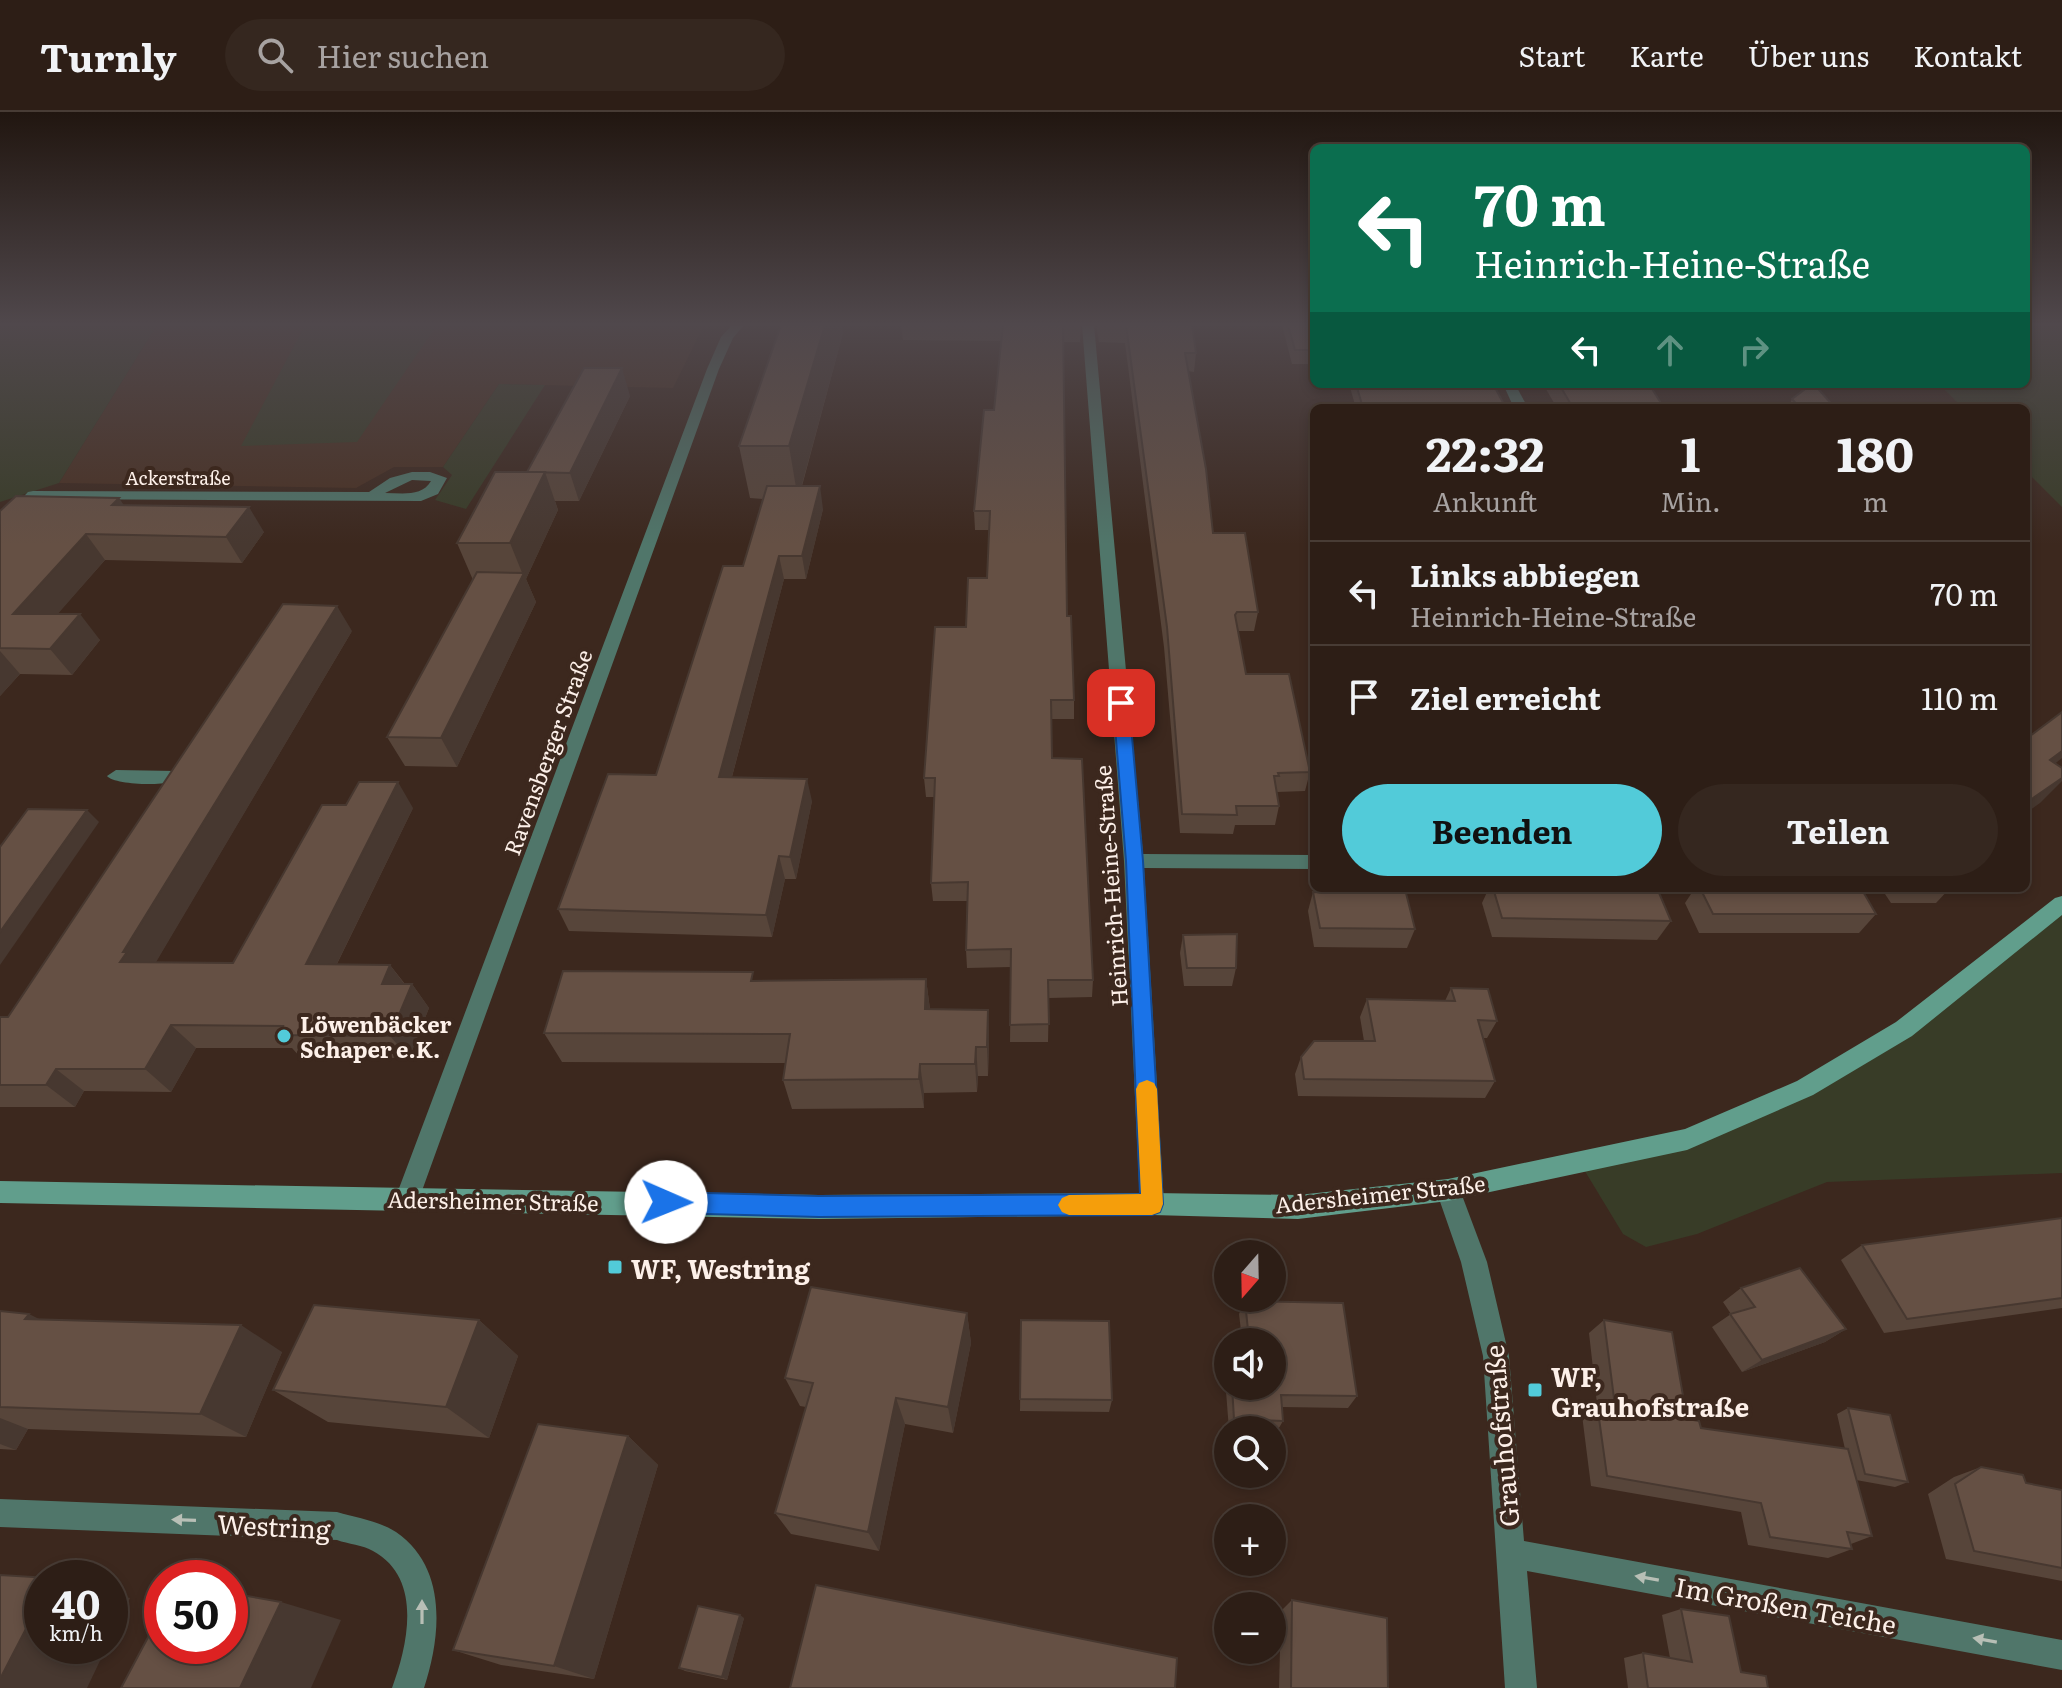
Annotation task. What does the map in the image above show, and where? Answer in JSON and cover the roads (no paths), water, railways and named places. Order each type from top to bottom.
[{"type":"main road","name":"Adersheimer Straße","points":[[0,1192],[819,1207],[1152,1204],[1298,1207],[1448,1190],[1687,1139],[1805,1088],[1904,1029],[2062,904]]},
{"type":"street","name":"Ravensberger Straße","points":[[407,1199],[702,399]]},
{"type":"street","name":"Heinrich-Heine-Straße","points":[[1094,399],[1134,861],[1152,1204]]},
{"type":"street","name":"Ackerstraße","points":[[0,529],[33,495],[372,497]]},
{"type":"street","points":[[116,776],[180,771],[158,803]]},
{"type":"street","points":[[1134,861],[1310,862]]},
{"type":"street","name":"Grauhofstraße","points":[[1448,1190],[1474,1262],[1496,1356],[1521,1688]]},
{"type":"street","name":"Westring","points":[[0,1513],[337,1526],[384,1541],[408,1561],[422,1593],[422,1636],[408,1688]]},
{"type":"street","name":"Im Großen Teiche","points":[[1511,1553],[2062,1655]]},
{"type":"place","name":"Löwenbäcker Schaper e.K.","points":[[284,1036]]},
{"type":"place","name":"WF, Westring","points":[[615,1267]]},
{"type":"place","name":"WF, Grauhofstraße","points":[[1535,1390]]}]
